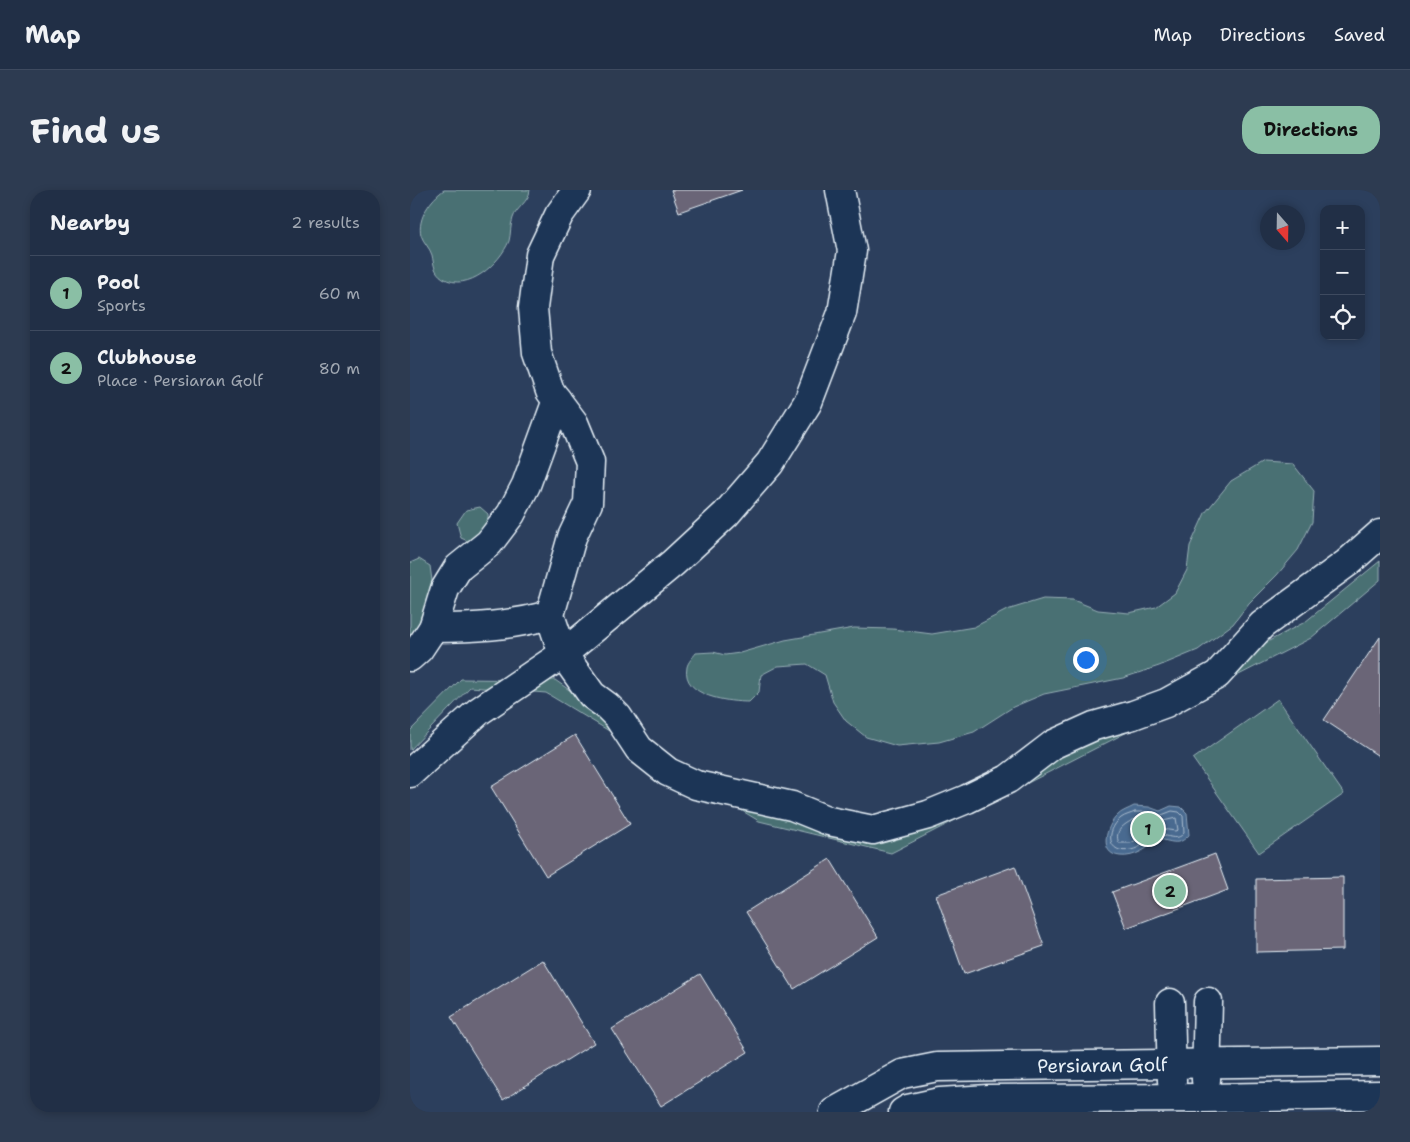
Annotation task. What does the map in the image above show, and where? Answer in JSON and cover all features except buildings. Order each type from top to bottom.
[{"type":"street","points":[[577,190],[559,215],[540,256],[533,308],[537,353],[550,391],[574,423],[590,462],[588,502],[572,537],[550,615],[563,654],[592,695],[618,717],[639,749],[668,772],[696,786],[792,806],[829,822],[873,830],[928,815],[967,799],[1008,778],[1054,744],[1094,726],[1133,715],[1166,702],[1217,674],[1262,624],[1347,563],[1380,534]]},
{"type":"street","points":[[410,773],[479,711],[563,654],[673,563],[726,514],[770,463],[808,402],[842,313],[852,251],[840,190]]},
{"type":"street","points":[[410,657],[419,649],[432,628],[445,589],[458,568],[488,543],[512,514],[526,485],[557,400]]},
{"type":"street","points":[[432,628],[479,628],[550,615]]},
{"type":"street","points":[[1208,1002],[1206,1064],[1220,1103]]},
{"type":"street","points":[[1170,1004],[1173,1098]]},
{"type":"street","name":"Persiaran Golf","points":[[834,1112],[902,1074],[937,1067],[1380,1061]]},
{"type":"street","name":"Persiaran Golf","points":[[903,1112],[908,1109],[940,1102],[978,1099],[1173,1098],[1220,1103],[1295,1104],[1380,1095]]},
{"type":"green space","points":[[444,190],[530,190],[527,198],[515,214],[505,250],[482,273],[463,282],[453,282],[443,278],[438,273],[431,252],[421,235],[421,222],[426,209],[434,198]]},
{"type":"green space","points":[[1263,462],[1293,464],[1314,491],[1312,522],[1298,550],[1277,575],[1249,603],[1233,624],[1198,650],[1159,666],[1123,678],[1044,694],[1013,707],[974,732],[939,742],[897,746],[866,737],[846,721],[833,702],[825,675],[807,664],[778,666],[761,675],[759,692],[749,702],[730,701],[709,696],[691,685],[687,677],[687,667],[696,653],[713,652],[725,655],[740,653],[785,640],[854,628],[893,629],[932,634],[974,627],[1007,610],[1043,599],[1073,600],[1098,610],[1129,613],[1156,607],[1175,593],[1187,570],[1190,546],[1205,513],[1231,481]]},
{"type":"green space","points":[[480,507],[488,514],[488,527],[472,543],[461,538],[457,523],[466,510]]},
{"type":"green space","points":[[419,559],[430,566],[433,588],[416,636],[410,637],[410,563]]},
{"type":"green space","points":[[1380,561],[1380,580],[1311,638],[891,853],[759,821],[546,693],[470,687],[410,750],[410,731],[461,679],[555,680],[668,759],[772,813],[891,841],[1305,622]]},
{"type":"green space","points":[[1278,699],[1344,794],[1259,853],[1193,759]]},
{"type":"water","points":[[1134,806],[1149,807],[1160,811],[1171,806],[1181,807],[1187,813],[1189,835],[1179,842],[1159,839],[1131,855],[1120,856],[1113,854],[1106,845],[1110,826],[1119,814]]},
{"type":"place","name":"Pool","points":[[1148,829]]},
{"type":"place","name":"Clubhouse","points":[[1170,891]]}]
